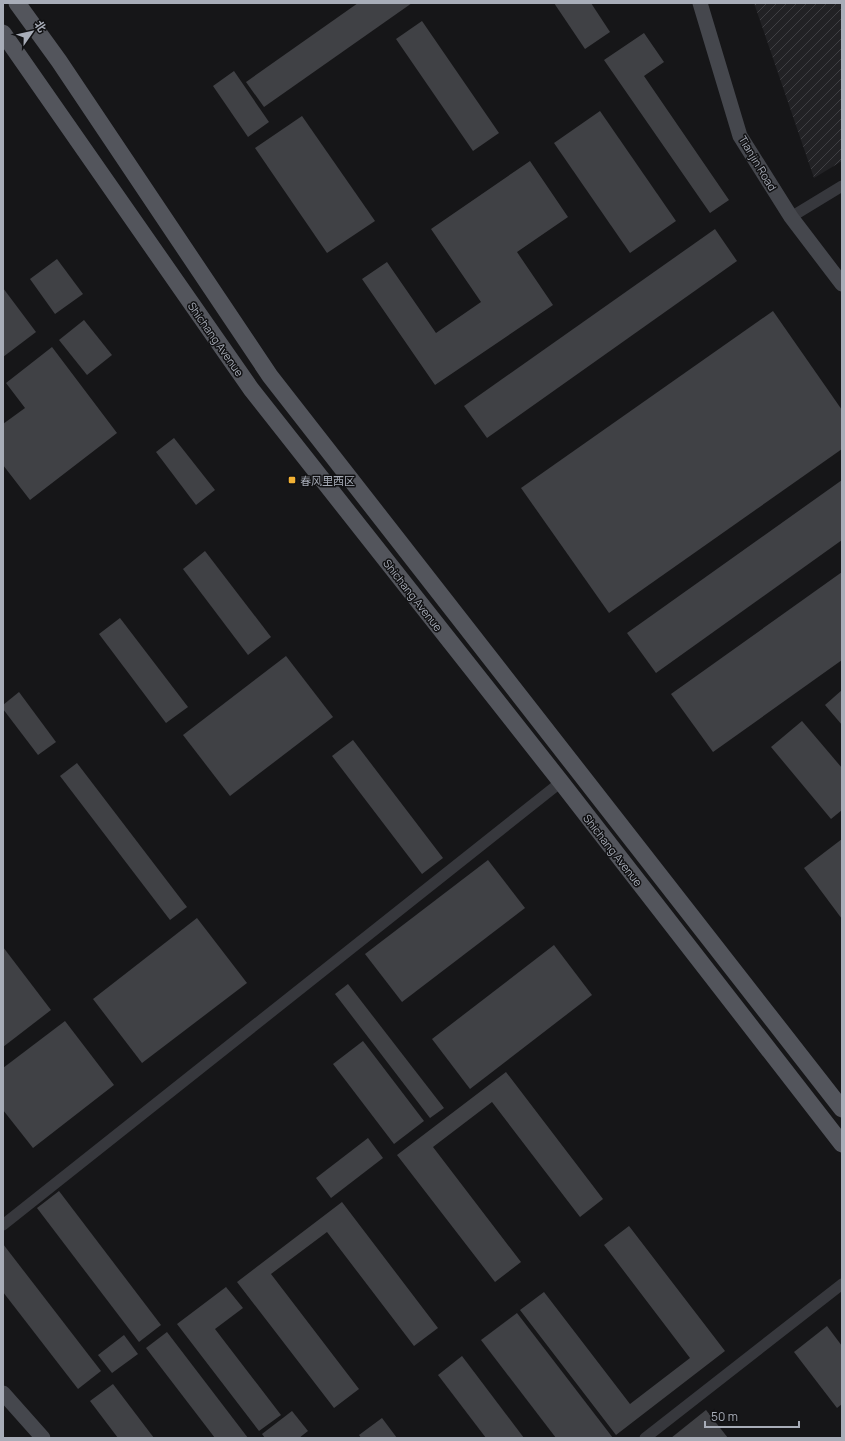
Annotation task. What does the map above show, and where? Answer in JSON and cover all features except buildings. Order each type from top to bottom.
[{"type":"main road","name":"Shichang Avenue","points":[[17,3],[59,61],[270,376],[842,1110]]},
{"type":"main road","name":"Tianjin Road","points":[[700,3],[740,136],[791,217],[842,284]]},
{"type":"main road","name":"Shichang Avenue","points":[[3,33],[251,389],[561,782],[842,1144]]},
{"type":"main road","points":[[3,1393],[43,1438]]},
{"type":"street","points":[[791,217],[842,186]]},
{"type":"street","points":[[3,1225],[561,782]]},
{"type":"street","points":[[645,1438],[842,1284]]},
{"type":"shaded area","points":[[754,3],[842,3],[842,161],[814,178]]},
{"type":"place","name":"春风里西区","points":[[292,480]]}]
